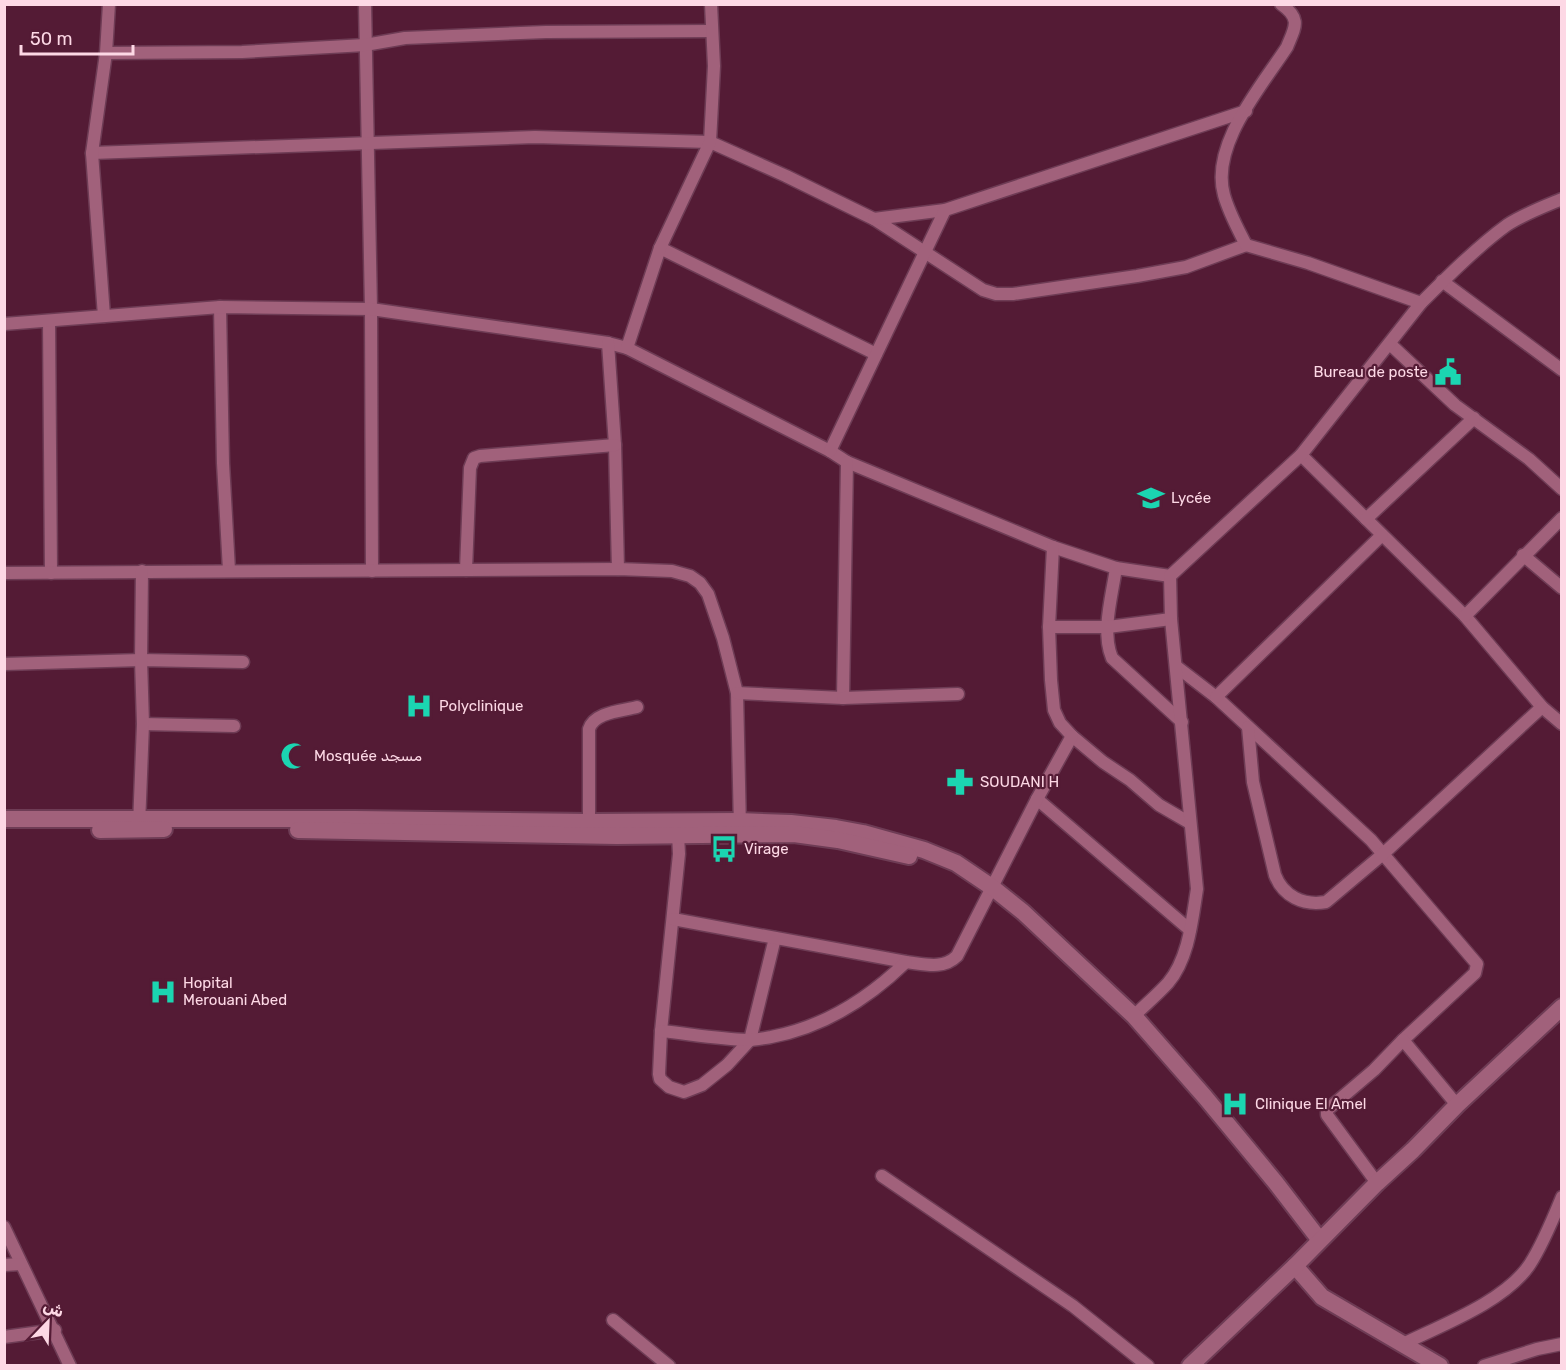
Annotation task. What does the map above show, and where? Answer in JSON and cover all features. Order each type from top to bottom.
[{"type":"main road","points":[[4,819],[139,824]]},
{"type":"main road","points":[[4,831],[199,820],[589,829],[740,828]]},
{"type":"main road","points":[[589,829],[678,834],[791,823],[863,833],[924,850],[956,863],[1023,912],[1134,1016],[1241,1140],[1319,1239]]},
{"type":"main road","points":[[1190,1365],[1457,1105],[1562,1007]]},
{"type":"main road","points":[[1294,1266],[1322,1297],[1436,1364]]},
{"type":"street","points":[[104,316],[92,153],[106,52],[109,4]]},
{"type":"street","points":[[365,4],[372,571]]},
{"type":"street","points":[[627,348],[660,248],[710,142],[714,66],[711,4]]},
{"type":"street","points":[[1246,245],[1223,193],[1221,173],[1223,158],[1230,138],[1287,48],[1295,20],[1292,12],[1281,4]]},
{"type":"street","points":[[106,52],[242,52],[365,45],[405,38],[477,34],[711,31]]},
{"type":"street","points":[[874,219],[945,210],[1246,111]]},
{"type":"street","points":[[92,153],[535,137],[710,142],[874,219],[983,290],[996,294],[1013,294],[1186,267],[1246,245],[1308,263],[1421,303]]},
{"type":"street","points":[[1134,1016],[1169,981],[1179,964],[1190,930],[1197,889],[1171,619],[1170,576],[1301,455],[1421,303],[1442,281],[1507,226],[1524,215],[1562,199]]},
{"type":"street","points":[[830,451],[945,210]]},
{"type":"street","points":[[660,248],[876,354]]},
{"type":"street","points":[[1442,281],[1562,370]]},
{"type":"street","points":[[220,307],[223,463],[229,570]]},
{"type":"street","points":[[4,324],[220,307],[370,309],[608,343],[627,348],[830,451],[847,462],[1053,547],[1116,568],[1170,576]]},
{"type":"street","points":[[49,321],[51,573]]},
{"type":"street","points":[[608,343],[615,445],[618,570]]},
{"type":"street","points":[[1390,344],[1455,405],[1529,459],[1562,489]]},
{"type":"street","points":[[1366,519],[1474,418]]},
{"type":"street","points":[[466,570],[470,468],[474,458],[615,445]]},
{"type":"street","points":[[1301,455],[1465,616],[1542,706],[1562,724]]},
{"type":"street","points":[[843,698],[847,462]]},
{"type":"street","points":[[1465,616],[1562,518]]},
{"type":"street","points":[[1216,697],[1382,535]]},
{"type":"street","points":[[1053,547],[1049,627],[1054,710],[1060,723],[1072,736],[1159,805],[1190,823]]},
{"type":"street","points":[[1524,555],[1562,588]]},
{"type":"street","points":[[1116,568],[1107,627],[1108,650],[1112,658],[1182,722]]},
{"type":"street","points":[[4,573],[229,570],[618,570],[672,571],[690,576],[700,583],[708,594],[723,638],[737,693],[740,828]]},
{"type":"street","points":[[139,824],[143,724],[142,572]]},
{"type":"street","points":[[1049,627],[1107,627],[1171,619]]},
{"type":"street","points":[[4,664],[141,660],[243,662]]},
{"type":"street","points":[[1177,667],[1216,697],[1371,840],[1471,955],[1477,967],[1475,973],[1326,1113],[1377,1183]]},
{"type":"street","points":[[737,693],[843,698],[958,694]]},
{"type":"street","points":[[1248,727],[1253,782],[1275,875],[1280,888],[1302,902],[1314,905],[1326,902],[1383,854],[1542,706]]},
{"type":"street","points":[[589,829],[589,729],[591,723],[609,714],[637,707]]},
{"type":"street","points":[[143,724],[234,726]]},
{"type":"street","points":[[673,919],[906,962],[935,965],[951,961],[957,956],[1037,799],[1072,736]]},
{"type":"street","points":[[1037,799],[1190,930]]},
{"type":"street","points":[[678,834],[679,854],[661,1031],[660,1079],[669,1087],[684,1092],[702,1085],[728,1065],[750,1040],[775,938]]},
{"type":"street","points":[[661,1031],[750,1040],[783,1035],[815,1026],[849,1008],[882,986],[906,962]]},
{"type":"street","points":[[1403,1040],[1457,1105]]},
{"type":"street","points":[[882,1176],[1073,1306],[1148,1365]]},
{"type":"street","points":[[1403,1344],[1486,1303],[1508,1287],[1530,1265],[1558,1213],[1562,1197]]},
{"type":"street","points":[[4,1227],[70,1365]]},
{"type":"street","points":[[4,1265],[21,1264]]},
{"type":"street","points":[[613,1320],[669,1365]]},
{"type":"street","points":[[4,1337],[55,1330]]},
{"type":"street","points":[[1484,1365],[1537,1348],[1562,1344]]},
{"type":"place","name":"Bureau de poste","points":[[1448,372]]},
{"type":"place","name":"Lycée","points":[[1151,498]]},
{"type":"place","name":"Polyclinique","points":[[419,706]]},
{"type":"place","name":"Mosquée مسجد","points":[[294,756]]},
{"type":"place","name":"SOUDANI H","points":[[960,782]]},
{"type":"place","name":"Virage","points":[[724,849]]},
{"type":"place","name":"Hopital Merouani Abed","points":[[163,992]]},
{"type":"place","name":"Clinique El Amel","points":[[1235,1104]]}]
